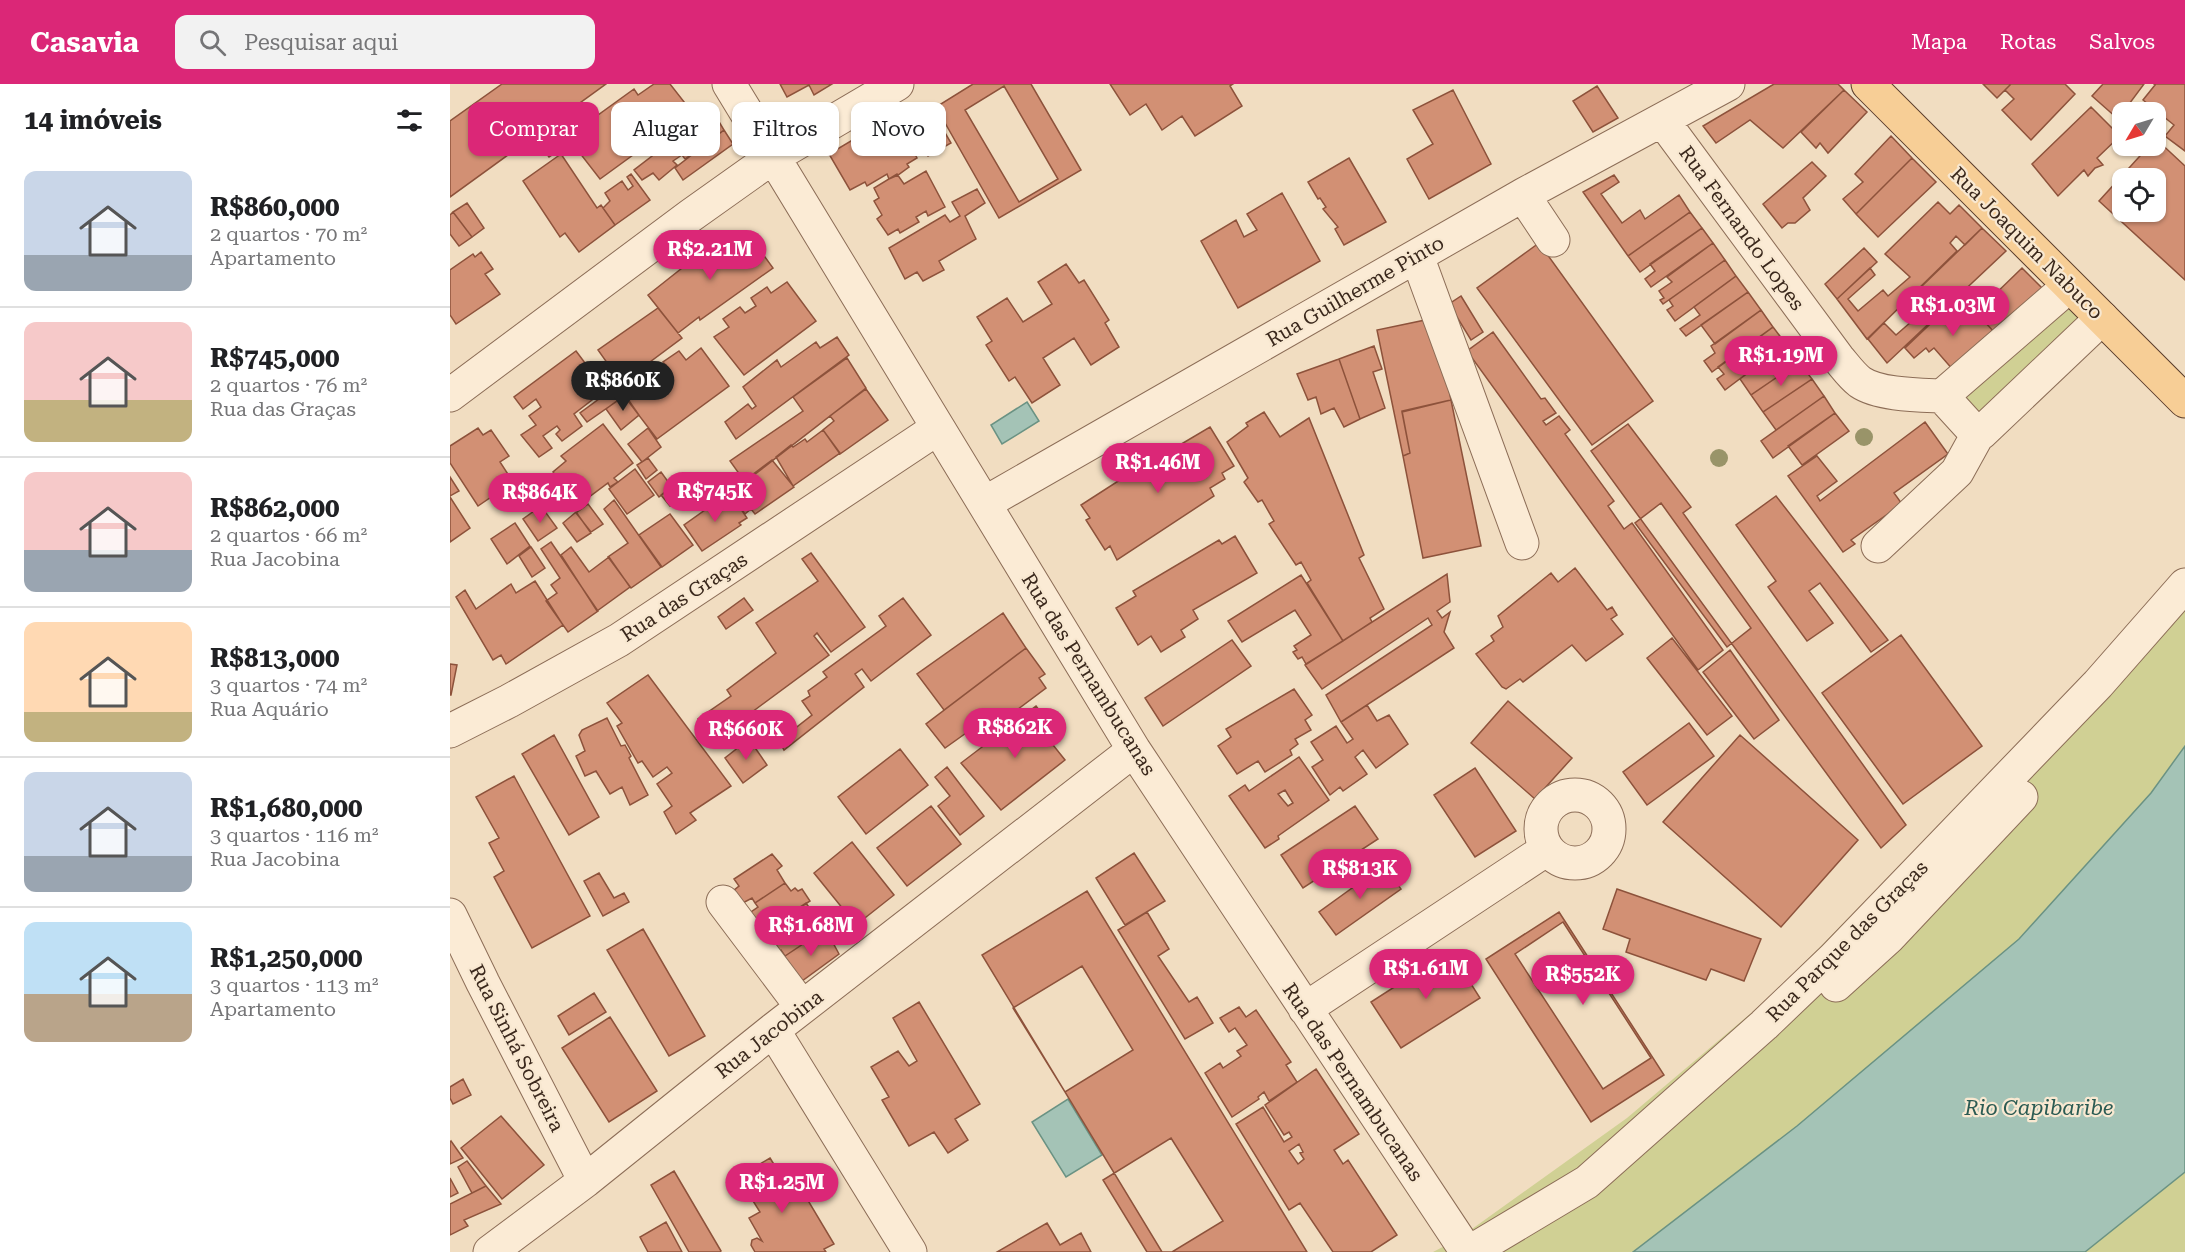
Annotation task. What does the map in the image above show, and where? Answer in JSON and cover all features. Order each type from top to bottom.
[{"type":"main road","name":"Rua Joaquim Nabuco","points":[[1869,84],[2185,401]]},
{"type":"street","name":"Rua das Pernambucanas","points":[[729,84],[1134,750],[1469,1252]]},
{"type":"street","points":[[450,395],[773,157],[897,84]]},
{"type":"street","name":"Rua Guilherme Pinto","points":[[985,503],[1523,195],[1728,84]]},
{"type":"street","name":"Rua Fernando Lopes","points":[[1663,121],[1851,374],[1862,384],[1879,389],[1912,395],[1942,396]]},
{"type":"street","points":[[1523,195],[1553,240]]},
{"type":"street","points":[[1417,256],[1522,543]]},
{"type":"street","points":[[1978,435],[1942,396],[2069,286]]},
{"type":"street","points":[[1878,546],[1956,472],[1978,435],[1986,430],[2102,318]]},
{"type":"street","name":"Rua das Graças","points":[[450,731],[619,640],[938,428]]},
{"type":"street","name":"Rua Parque das Graças","points":[[1469,1252],[1587,1182],[1764,1025],[1842,950],[2098,684],[2185,585]]},
{"type":"street","points":[[1512,1252],[1596,1201],[1696,1115],[1889,937],[2071,744],[2185,615]]},
{"type":"street","name":"Rua Jacobina","points":[[490,1252],[1134,750]]},
{"type":"street","points":[[1305,1009],[1547,849]]},
{"type":"street","points":[[723,902],[802,1007]]},
{"type":"street","name":"Rua Sinhá Sobreira","points":[[450,915],[585,1180]]},
{"type":"street","points":[[773,1030],[910,1252]]},
{"type":"green space","points":[[2069,286],[2102,318],[1981,422],[1953,392]]},
{"type":"green space","points":[[2185,568],[2185,746],[2151,793],[2019,939],[1797,1126],[1633,1252],[1433,1252],[1458,1239],[1627,1118],[1776,992],[2067,695]]},
{"type":"green space","points":[[2185,1172],[2185,1252],[2085,1252]]},
{"type":"water","points":[[1027,402],[1039,421],[1002,444],[991,425]]},
{"type":"water","name":"Rio Capibaribe","points":[[2185,746],[2185,1172],[2085,1252],[1633,1252],[1797,1126],[2019,939],[2151,793]]},
{"type":"water","points":[[1068,1099],[1102,1155],[1066,1177],[1032,1122]]},
{"type":"building","points":[[502,84],[606,84],[581,102],[477,102]]},
{"type":"building","points":[[654,84],[670,84],[684,102],[616,102],[634,89],[638,95]]},
{"type":"building","points":[[780,84],[832,84],[814,95],[809,85],[787,97]]},
{"type":"building","points":[[973,84],[1031,84],[1081,170],[999,218],[946,125],[946,102],[944,102]]},
{"type":"building","points":[[1110,84],[1233,84],[1230,86],[1242,106],[1195,136],[1182,116],[1162,130],[1146,104],[1130,115]]},
{"type":"building","points":[[1774,84],[1838,84],[1844,90],[1783,148],[1750,120],[1716,143],[1703,126]]},
{"type":"building","points":[[1983,84],[2011,84],[1997,98]]},
{"type":"building","points":[[2011,84],[2065,84],[2075,94],[2031,140],[2002,110],[2014,99],[2005,90]]},
{"type":"building","points":[[2103,84],[2144,84],[2131,102],[2112,102],[2112,114],[2092,96]]},
{"type":"building","points":[[2185,84],[2185,151],[2166,137],[2174,125],[2166,119],[2166,102],[2143,100],[2155,85]]},
{"type":"building","points":[[1004,86],[1058,179],[1019,202],[965,110]]},
{"type":"building","points":[[1597,86],[1618,118],[1593,132],[1573,101]]},
{"type":"building","points":[[1453,90],[1491,164],[1429,199],[1407,159],[1433,144],[1413,110]]},
{"type":"building","points":[[1844,90],[1867,112],[1828,153],[1820,143],[1816,148],[1801,132]]},
{"type":"building","points":[[611,106],[611,156],[632,156],[600,179],[582,156],[599,156],[599,114]]},
{"type":"building","points":[[2091,107],[2112,128],[2112,144],[2097,158],[2103,165],[2095,168],[2088,176],[2084,170],[2058,196],[2032,164]]},
{"type":"building","points":[[468,108],[468,156],[507,156],[450,197],[450,121]]},
{"type":"building","points":[[724,130],[732,145],[720,153],[720,133]]},
{"type":"building","points":[[946,134],[951,143],[946,146]]},
{"type":"building","points":[[1891,136],[1912,158],[1856,214],[1843,199],[1863,182],[1855,174]]},
{"type":"building","points":[[851,141],[851,156],[916,156],[917,158],[907,164],[909,167],[898,175],[889,179],[887,174],[867,186],[865,182],[850,190],[830,156],[839,156],[839,148]]},
{"type":"building","points":[[2166,148],[2185,166],[2185,280],[2122,222],[2166,222],[2166,168],[2129,168],[2140,156],[2166,156]]},
{"type":"building","points":[[558,156],[562,156],[597,208],[601,205],[615,225],[579,252],[565,233],[560,237],[523,181]]},
{"type":"building","points":[[652,156],[680,156],[673,161],[677,165],[659,180],[653,173],[642,180],[634,170]]},
{"type":"building","points":[[690,156],[716,156],[683,180],[675,168]]},
{"type":"building","points":[[1349,158],[1386,222],[1344,245],[1335,229],[1338,227],[1323,209],[1326,207],[1320,198],[1318,199],[1308,182]]},
{"type":"building","points":[[1912,158],[1936,182],[1878,237],[1856,214]]},
{"type":"building","points":[[1812,162],[1826,176],[1803,198],[1810,210],[1795,223],[1788,223],[1782,228],[1763,204]]},
{"type":"building","points":[[926,171],[945,207],[928,216],[926,211],[916,217],[919,222],[900,233],[898,229],[888,235],[877,219],[882,215],[874,201],[879,198],[874,188],[897,174],[904,184]]},
{"type":"building","points":[[631,174],[650,200],[615,225],[603,208],[610,201],[605,193],[622,181],[628,190],[633,186],[627,177]]},
{"type":"building","points":[[1614,175],[1619,182],[1601,194],[1622,223],[1640,210],[1645,219],[1679,195],[1690,212],[1628,256],[1583,192]]},
{"type":"building","points":[[2112,187],[2112,213],[2099,201]]},
{"type":"building","points":[[977,189],[985,203],[965,216],[976,239],[939,261],[944,270],[923,281],[917,272],[905,279],[889,248],[945,215],[950,222],[960,216],[952,202]]},
{"type":"building","points":[[1282,193],[1320,261],[1238,308],[1201,241],[1236,220],[1244,237],[1257,230],[1247,214]]},
{"type":"building","points":[[1938,202],[1950,214],[1959,205],[1982,228],[1965,245],[1956,236],[1950,243],[1957,251],[1867,339],[1837,299],[1870,268],[1875,275],[1848,299],[1858,311],[1883,290],[1888,296],[1910,277],[1885,254]]},
{"type":"building","points":[[467,203],[484,228],[472,237],[453,212]]},
{"type":"building","points":[[453,212],[472,237],[459,246],[450,234],[450,215]]},
{"type":"building","points":[[1690,212],[1702,228],[1640,272],[1628,256]]},
{"type":"building","points":[[1702,228],[1713,243],[1651,287],[1645,279],[1655,271],[1650,264]]},
{"type":"building","points":[[1982,228],[2006,251],[1887,363],[1868,339],[1884,323],[1896,335],[1935,301],[1921,287]]},
{"type":"building","points":[[725,234],[735,246],[749,235],[773,268],[678,333],[648,295]]},
{"type":"building","points":[[1539,243],[1653,401],[1592,445],[1477,288]]},
{"type":"building","points":[[1713,243],[1725,260],[1663,304],[1660,300],[1664,298],[1659,291],[1672,282],[1667,277]]},
{"type":"building","points":[[1864,248],[1877,262],[1837,299],[1825,284]]},
{"type":"building","points":[[481,252],[493,269],[485,274],[500,294],[456,324],[450,315],[450,270],[473,254],[475,257]]},
{"type":"building","points":[[1725,260],[1736,276],[1675,321],[1667,310],[1673,306],[1669,300]]},
{"type":"building","points":[[1066,264],[1079,283],[1084,280],[1109,320],[1105,323],[1119,347],[1091,365],[1074,338],[1043,358],[1060,385],[1032,403],[1015,377],[1009,381],[986,345],[992,341],[977,317],[1007,298],[1023,322],[1052,304],[1038,282]]},
{"type":"building","points":[[2022,268],[2043,289],[1995,333],[1969,305],[1980,294],[1988,301]]},
{"type":"building","points":[[1736,276],[1748,292],[1686,336],[1680,329],[1700,315],[1694,307]]},
{"type":"building","points":[[787,282],[816,321],[744,375],[714,337],[729,327],[723,319],[740,307],[745,313],[756,306],[751,298],[767,287],[771,293]]},
{"type":"building","points":[[1748,292],[1761,310],[1715,344],[1701,325]]},
{"type":"building","points":[[1461,296],[1483,332],[1471,340],[1449,304]]},
{"type":"building","points":[[1969,305],[1995,333],[1954,371],[1934,348],[1929,352],[1926,348],[1914,358],[1905,348],[1946,309],[1956,318]]},
{"type":"building","points":[[658,308],[682,338],[619,385],[605,366],[608,364],[598,350]]},
{"type":"building","points":[[1761,310],[1773,327],[1712,372],[1704,361],[1715,353],[1711,346]]},
{"type":"building","points":[[1435,318],[1451,400],[1402,412],[1410,453],[1403,456],[1377,330]]},
{"type":"building","points":[[1773,327],[1786,344],[1725,390],[1717,379],[1724,374],[1718,367]]},
{"type":"building","points":[[1493,332],[1541,399],[1545,398],[1556,413],[1543,421],[1546,425],[1559,416],[1570,430],[1565,434],[1614,501],[1608,506],[1624,529],[1632,523],[1723,650],[1698,670],[1467,351]]},
{"type":"building","points":[[837,337],[849,355],[736,439],[725,422],[748,404],[752,409],[756,406],[743,387],[777,360],[781,367],[816,342],[820,348]]},
{"type":"building","points":[[1786,344],[1799,362],[1751,395],[1740,379]]},
{"type":"building","points":[[1374,346],[1382,369],[1373,372],[1385,408],[1360,419],[1339,359]]},
{"type":"building","points":[[701,348],[729,386],[657,439],[628,401],[644,390],[637,382],[653,370],[659,378],[670,370],[663,362],[679,351],[686,360]]},
{"type":"building","points":[[576,351],[597,379],[608,371],[627,394],[587,422],[580,413],[607,393],[605,390],[574,414],[582,426],[562,441],[556,434],[560,430],[557,426],[543,436],[552,448],[539,457],[521,435],[536,425],[529,416],[541,407],[536,399],[523,409],[514,397]]},
{"type":"building","points":[[847,358],[866,388],[745,482],[730,461],[803,411],[793,397]]},
{"type":"building","points":[[1339,359],[1360,419],[1344,427],[1334,408],[1321,414],[1316,397],[1308,400],[1297,374]]},
{"type":"building","points":[[1799,362],[1812,379],[1763,412],[1751,395]]},
{"type":"building","points":[[1812,379],[1824,396],[1776,430],[1763,412]]},
{"type":"building","points":[[866,389],[888,420],[840,454],[823,430],[834,421],[830,416]]},
{"type":"building","points":[[625,395],[639,415],[621,430],[606,409]]},
{"type":"building","points":[[1824,396],[1835,413],[1773,458],[1761,441]]},
{"type":"building","points":[[1451,400],[1481,546],[1423,558],[1403,456],[1410,453],[1402,411]]},
{"type":"building","points":[[1264,412],[1280,437],[1309,418],[1364,555],[1359,558],[1384,609],[1370,618],[1372,622],[1343,641],[1307,583],[1311,580],[1301,562],[1296,565],[1269,524],[1274,521],[1262,500],[1258,502],[1244,482],[1248,478],[1227,442],[1248,426],[1246,423]]},
{"type":"building","points":[[1835,413],[1849,431],[1802,465],[1788,446]]},
{"type":"building","points":[[1925,422],[1948,454],[1894,493],[1902,504],[1851,540],[1855,544],[1843,552],[1788,476],[1817,456],[1837,481],[1817,496],[1820,501]]},
{"type":"building","points":[[603,424],[633,463],[614,478],[618,482],[610,487],[608,483],[573,509],[560,493],[565,489],[553,472],[566,461],[561,456]]},
{"type":"building","points":[[1628,424],[1691,507],[1683,513],[1906,825],[1881,848],[1591,451]]},
{"type":"building","points":[[1210,427],[1234,466],[1222,473],[1225,479],[1210,488],[1214,496],[1117,560],[1110,546],[1105,550],[1086,520],[1090,518],[1081,505],[1171,447],[1173,449]]},
{"type":"building","points":[[478,428],[483,435],[491,430],[509,456],[500,462],[513,482],[478,506],[450,463],[450,446]]},
{"type":"building","points":[[648,428],[661,447],[642,462],[628,444]]},
{"type":"building","points":[[823,430],[840,453],[793,486],[776,457],[791,445],[793,447],[805,439],[807,442]]},
{"type":"building","points":[[648,458],[657,470],[646,479],[637,465]]},
{"type":"building","points":[[772,460],[794,487],[755,514],[751,509],[745,514],[730,494],[737,489],[739,492],[748,485],[744,481]]},
{"type":"building","points":[[635,469],[654,495],[627,514],[609,489]]},
{"type":"building","points":[[661,472],[672,487],[659,497],[648,482]]},
{"type":"building","points":[[450,477],[459,491],[450,496]]},
{"type":"building","points":[[677,482],[686,494],[670,506],[661,495]]},
{"type":"building","points":[[732,496],[747,518],[739,523],[741,525],[702,551],[684,525],[712,505],[715,508]]},
{"type":"building","points":[[1776,496],[1888,640],[1871,652],[1820,583],[1809,591],[1833,623],[1807,641],[1768,587],[1776,581],[1736,525]]},
{"type":"building","points":[[450,497],[470,528],[450,542]]},
{"type":"building","points":[[614,500],[661,567],[631,588],[608,557],[628,543],[604,509]]},
{"type":"building","points":[[1661,503],[1751,628],[1727,647],[1635,523]]},
{"type":"building","points":[[588,504],[603,524],[591,532],[576,513]]},
{"type":"building","points":[[541,506],[557,528],[538,541],[523,519]]},
{"type":"building","points":[[576,512],[591,533],[577,542],[563,523]]},
{"type":"building","points":[[670,514],[693,545],[662,567],[639,535]]},
{"type":"building","points":[[515,523],[530,546],[507,564],[491,539]]},
{"type":"building","points":[[1235,536],[1257,573],[1193,610],[1198,619],[1181,630],[1185,637],[1161,652],[1151,636],[1138,645],[1116,608],[1136,596],[1133,591],[1219,540],[1222,544]]},
{"type":"building","points":[[551,542],[598,611],[568,632],[546,601],[557,593],[551,585],[560,578],[541,549]]},
{"type":"building","points":[[531,547],[545,568],[532,577],[519,556]]},
{"type":"building","points":[[571,547],[589,572],[609,557],[630,587],[597,611],[561,555]]},
{"type":"building","points":[[811,553],[865,627],[831,652],[817,633],[814,636],[829,655],[713,741],[698,719],[731,696],[727,690],[776,653],[756,623],[818,581],[802,559]]},
{"type":"building","points":[[1575,568],[1607,610],[1612,607],[1617,615],[1611,619],[1623,634],[1586,661],[1572,645],[1523,682],[1520,679],[1506,689],[1502,687],[1476,654],[1494,641],[1491,636],[1503,627],[1498,616],[1551,573],[1558,582]]},
{"type":"building","points":[[1447,574],[1450,602],[1437,611],[1442,618],[1450,612],[1444,632],[1454,648],[1341,722],[1326,695],[1432,625],[1428,618],[1322,689],[1305,665]]},
{"type":"building","points":[[1301,575],[1343,641],[1306,664],[1302,657],[1298,659],[1293,652],[1297,650],[1294,646],[1311,635],[1295,610],[1242,642],[1228,621]]},
{"type":"building","points":[[535,581],[563,625],[506,664],[501,655],[493,660],[456,597],[465,590],[476,609],[511,584],[516,593]]},
{"type":"building","points":[[744,598],[753,610],[726,629],[718,617]]},
{"type":"building","points":[[903,598],[931,635],[871,681],[862,669],[855,674],[864,687],[784,750],[779,741],[812,715],[802,701],[810,696],[808,691],[827,677],[823,672],[886,626],[879,616]]},
{"type":"building","points":[[1003,613],[1026,648],[944,710],[917,674]]},
{"type":"building","points":[[1901,635],[1982,746],[1903,804],[1822,693]]},
{"type":"building","points":[[1672,638],[1732,716],[1707,735],[1647,658]]},
{"type":"building","points":[[1232,640],[1251,666],[1163,726],[1145,698]]},
{"type":"building","points":[[1026,648],[1045,674],[1039,678],[1046,688],[997,725],[990,716],[945,748],[926,724]]},
{"type":"building","points":[[1730,650],[1779,720],[1754,739],[1703,672]]},
{"type":"building","points":[[450,664],[457,665],[451,695],[450,695]]},
{"type":"building","points":[[648,675],[731,786],[690,813],[696,820],[676,834],[664,812],[672,806],[657,784],[672,773],[667,767],[653,777],[642,761],[638,763],[617,726],[622,723],[607,703]]},
{"type":"building","points":[[1294,689],[1312,715],[1305,720],[1311,730],[1295,739],[1298,744],[1290,750],[1292,755],[1265,772],[1258,761],[1237,774],[1218,746],[1231,737],[1226,729]]},
{"type":"building","points":[[1508,701],[1572,758],[1535,799],[1471,743]]},
{"type":"building","points":[[1367,705],[1377,721],[1389,715],[1408,744],[1376,768],[1363,750],[1355,757],[1367,774],[1343,791],[1340,787],[1330,795],[1312,767],[1323,760],[1311,742],[1336,726],[1347,743],[1353,739],[1341,722]]},
{"type":"building","points":[[1036,706],[1058,735],[1049,740],[1065,760],[1001,810],[961,763]]},
{"type":"building","points":[[607,718],[621,746],[625,745],[631,756],[629,758],[648,795],[630,805],[622,787],[610,794],[596,771],[585,776],[576,756],[585,751],[579,735],[582,730]]},
{"type":"building","points":[[1689,723],[1714,756],[1647,805],[1623,772]]},
{"type":"building","points":[[554,735],[599,817],[569,835],[522,754]]},
{"type":"building","points":[[1740,735],[1858,840],[1781,927],[1663,822]]},
{"type":"building","points":[[749,739],[767,765],[743,783],[725,758]]},
{"type":"building","points":[[900,749],[928,785],[866,834],[838,797]]},
{"type":"building","points":[[1299,757],[1329,800],[1265,848],[1229,796],[1245,785],[1249,791]],"holes":[[[1285,790],[1293,803],[1288,806],[1278,794]]]},
{"type":"building","points":[[947,767],[984,816],[960,835],[938,806],[950,796],[935,777]]},
{"type":"building","points":[[1475,768],[1516,831],[1475,857],[1434,795]]},
{"type":"building","points":[[514,776],[590,916],[532,948],[494,877],[504,871],[489,843],[499,838],[476,797]]},
{"type":"building","points":[[931,806],[961,844],[907,886],[877,848]]},
{"type":"building","points":[[1355,806],[1378,839],[1303,888],[1281,855]]},
{"type":"building","points":[[852,842],[894,895],[856,925],[814,873]]},
{"type":"building","points":[[1134,853],[1165,901],[1125,925],[1096,878]]},
{"type":"building","points":[[772,854],[782,866],[777,870],[785,883],[755,903],[752,898],[741,904],[733,891],[739,886],[734,879]]},
{"type":"building","points":[[1384,865],[1401,889],[1336,935],[1319,912]]},
{"type":"building","points":[[599,873],[614,898],[624,893],[629,902],[603,916],[584,881]]},
{"type":"building","points":[[785,883],[791,891],[795,888],[798,891],[802,889],[810,901],[766,930],[761,921],[756,926],[748,914],[758,907],[755,903]]},
{"type":"building","points":[[1617,889],[1761,939],[1744,981],[1711,969],[1706,980],[1626,952],[1630,939],[1603,929]]},
{"type":"building","points":[[1087,891],[1307,1252],[1162,1252],[982,955]]},
{"type":"building","points":[[806,903],[815,916],[810,920],[818,934],[785,956],[781,950],[775,955],[766,942],[771,938],[766,930]]},
{"type":"building","points":[[1147,912],[1169,949],[1158,956],[1189,1002],[1197,997],[1213,1023],[1185,1039],[1118,930]]},
{"type":"building","points":[[1559,912],[1664,1075],[1591,1122],[1486,959]]},
{"type":"building","points":[[1563,922],[1651,1058],[1603,1089],[1515,954]]},
{"type":"building","points":[[643,929],[705,1036],[669,1056],[607,950]]},
{"type":"building","points":[[818,934],[825,944],[832,941],[839,954],[802,981],[786,963],[785,956]]},
{"type":"building","points":[[1450,951],[1480,998],[1401,1048],[1371,1002]]},
{"type":"building","points":[[1082,966],[1133,1050],[1065,1092],[1013,1008]]},
{"type":"building","points":[[594,993],[606,1012],[569,1035],[558,1016]]},
{"type":"building","points":[[919,1002],[980,1104],[955,1119],[968,1140],[948,1153],[934,1132],[909,1146],[882,1100],[889,1097],[871,1067],[898,1051],[909,1066],[917,1061],[893,1018]]},
{"type":"building","points":[[1239,1007],[1246,1017],[1256,1010],[1291,1062],[1286,1065],[1297,1082],[1269,1101],[1264,1092],[1258,1097],[1259,1099],[1232,1117],[1205,1073],[1220,1063],[1223,1068],[1241,1056],[1237,1051],[1247,1045],[1235,1028],[1229,1032],[1220,1018]]},
{"type":"building","points":[[610,1017],[657,1091],[609,1122],[562,1048]]},
{"type":"building","points":[[1316,1069],[1359,1134],[1334,1150],[1343,1164],[1348,1160],[1397,1235],[1371,1252],[1333,1252],[1300,1203],[1289,1210],[1236,1124],[1263,1107],[1284,1142],[1292,1137],[1289,1132],[1284,1135],[1265,1105]],"holes":[[[1299,1144],[1303,1152],[1300,1153],[1304,1159],[1298,1164],[1289,1151]]]},
{"type":"building","points":[[463,1079],[471,1095],[453,1104],[450,1098],[450,1087]]},
{"type":"building","points":[[501,1116],[544,1165],[502,1199],[461,1148]]},
{"type":"building","points":[[1171,1138],[1223,1221],[1172,1252],[1147,1252],[1103,1180]]},
{"type":"building","points":[[450,1142],[463,1158],[450,1164]]},
{"type":"building","points":[[770,1158],[791,1192],[800,1187],[834,1244],[824,1249],[826,1252],[755,1252],[751,1245],[752,1240],[757,1238],[762,1241],[749,1218],[760,1212],[738,1177]]},
{"type":"building","points":[[467,1161],[486,1186],[472,1193],[458,1167]]},
{"type":"building","points":[[674,1171],[720,1252],[689,1252],[651,1185]]},
{"type":"building","points":[[450,1178],[458,1193],[450,1197]]},
{"type":"building","points":[[486,1186],[501,1204],[464,1220],[468,1226],[450,1235],[450,1204]]},
{"type":"building","points":[[666,1222],[682,1252],[648,1252],[640,1237]]},
{"type":"building","points":[[1047,1223],[1060,1245],[1081,1233],[1091,1252],[997,1252]]}]
